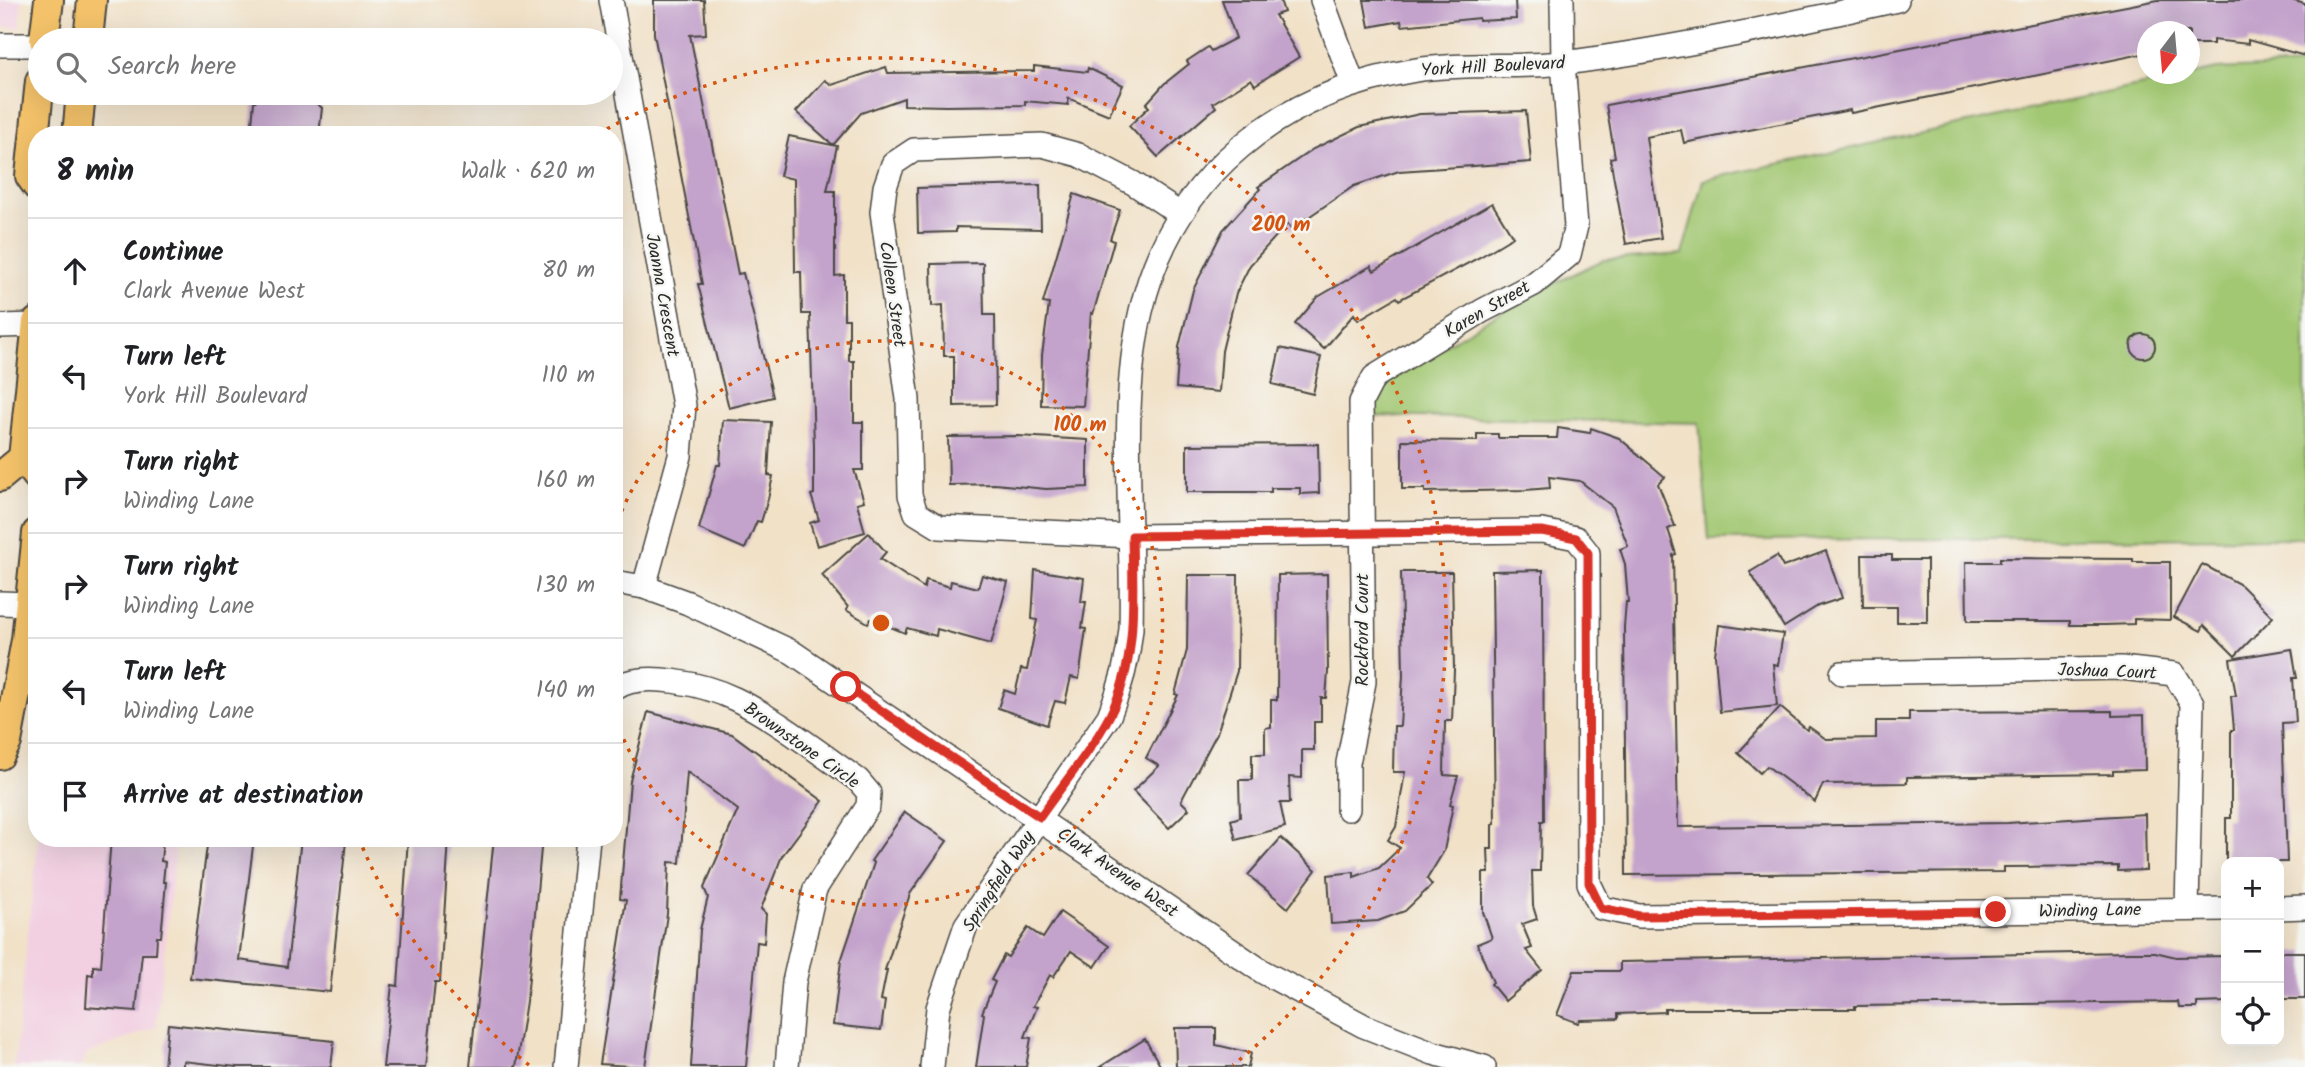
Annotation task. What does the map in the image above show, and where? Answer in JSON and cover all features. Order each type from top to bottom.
[{"type":"main road","points":[[46,28],[49,0]]},
{"type":"main road","points":[[89,28],[92,0]]},
{"type":"main road","points":[[35,126],[37,105]]},
{"type":"main road","points":[[78,126],[80,105]]},
{"type":"main road","points":[[0,477],[28,468]]},
{"type":"main road","points":[[0,755],[6,742],[28,631]]},
{"type":"street","name":"Joanna Crescent","points":[[611,0],[616,28]]},
{"type":"street","points":[[1322,0],[1353,84]]},
{"type":"street","name":"Karen Street","points":[[1362,533],[1361,402],[1374,377],[1482,310],[1534,284],[1569,256],[1576,226],[1563,63],[1562,0]]},
{"type":"street","name":"York Hill Boulevard","points":[[1040,817],[1109,716],[1121,689],[1128,660],[1132,536],[1130,414],[1134,354],[1141,311],[1156,261],[1180,214],[1207,179],[1241,145],[1312,100],[1353,84],[1419,69],[1563,63],[1766,30],[1897,0]]},
{"type":"street","points":[[0,45],[28,45]]},
{"type":"street","name":"Joanna Crescent","points":[[623,67],[684,405],[680,456],[644,587]]},
{"type":"street","name":"Colleen Street","points":[[1132,536],[939,527],[916,513],[910,495],[908,399],[883,223],[885,187],[893,164],[914,150],[1042,145],[1079,155],[1132,183],[1180,214]]},
{"type":"street","points":[[0,326],[28,324]]},
{"type":"street","name":"Winding Lane","points":[[1132,536],[1542,531],[1576,538],[1588,553],[1589,883],[1601,908],[1639,916],[2221,909]]},
{"type":"street","name":"Rockford Court","points":[[1348,808],[1348,762],[1364,682],[1362,533]]},
{"type":"street","name":"Clark Avenue West","points":[[623,584],[644,587],[733,621],[792,652],[1040,817],[1263,972],[1364,1026],[1433,1053],[1484,1067]]},
{"type":"street","points":[[0,603],[28,605]]},
{"type":"street","name":"Joshua Court","points":[[1842,673],[2121,668],[2174,674],[2192,703],[2186,908]]},
{"type":"street","name":"Brownstone Circle","points":[[623,682],[652,680],[692,684],[735,699],[858,780],[869,793],[868,806],[816,889],[794,982],[787,1067]]},
{"type":"street","name":"Springfield Way","points":[[932,1067],[938,1008],[966,925],[1040,817]]},
{"type":"street","points":[[566,1067],[587,847]]},
{"type":"street","points":[[2284,908],[2305,907]]},
{"type":"shaded area","points":[[0,0],[22,0],[20,27],[0,27]]},
{"type":"shaded area","points":[[37,847],[176,847],[156,1027],[86,1054],[80,1067],[14,1067]]},
{"type":"green space","points":[[2305,65],[2305,538],[1709,540],[1699,423],[1372,416],[1382,392],[1397,374],[1524,298],[1603,260],[1682,254],[1703,180],[2148,84],[2200,84],[2200,73],[2217,69]]},
{"type":"building","points":[[654,0],[704,0],[706,34],[690,35],[738,274],[743,273],[773,397],[729,408],[698,284],[702,284],[654,34]]},
{"type":"building","points":[[1222,0],[1280,0],[1284,12],[1275,15],[1299,57],[1255,85],[1251,79],[1213,103],[1216,107],[1158,157],[1129,126],[1149,107],[1146,104],[1164,84],[1189,64],[1187,61],[1208,47],[1211,51],[1236,38]]},
{"type":"building","points":[[1364,0],[1515,0],[1516,19],[1479,21],[1479,18],[1402,26],[1401,21],[1369,27]]},
{"type":"building","points":[[2158,0],[2291,0],[2305,4],[2305,56],[2248,40],[2248,44],[2213,40],[2213,44],[2200,44],[2200,21],[2137,21],[2137,55],[1851,113],[1850,110],[1684,143],[1681,130],[1646,137],[1661,238],[1626,244],[1610,158],[1615,157],[1606,105]]},
{"type":"building","points":[[1034,66],[1087,72],[1088,68],[1123,85],[1109,115],[1068,98],[1068,105],[1025,101],[1025,105],[946,106],[904,105],[904,98],[861,113],[833,145],[796,112],[825,80],[832,85],[886,67],[888,73],[1034,71]]},
{"type":"building","points":[[254,105],[318,105],[322,108],[320,126],[252,126]]},
{"type":"building","points":[[1526,111],[1531,162],[1399,171],[1354,186],[1291,229],[1287,224],[1250,265],[1236,293],[1222,351],[1219,392],[1176,388],[1179,347],[1193,290],[1223,230],[1260,189],[1258,187],[1313,149],[1359,127],[1420,114]]},
{"type":"building","points":[[789,136],[837,146],[827,191],[835,191],[835,276],[844,275],[844,319],[849,319],[849,361],[854,361],[854,422],[863,422],[863,470],[854,470],[864,501],[857,503],[865,532],[817,546],[810,523],[819,520],[811,495],[814,494],[814,446],[810,314],[802,314],[801,272],[795,272],[794,179],[780,176]]},
{"type":"building","points":[[1040,185],[1041,229],[956,227],[956,232],[918,233],[917,188]]},
{"type":"building","points":[[1074,194],[1120,210],[1110,239],[1114,241],[1093,314],[1091,313],[1083,406],[1041,405],[1042,355],[1049,304],[1043,303]]},
{"type":"building","points":[[1492,203],[1513,237],[1358,320],[1354,314],[1324,349],[1295,324],[1318,297],[1371,266],[1374,271]]},
{"type":"building","points":[[983,263],[984,315],[995,315],[996,405],[954,406],[954,356],[944,356],[943,305],[932,306],[931,264]]},
{"type":"building","points":[[2143,334],[2152,337],[2155,346],[2152,355],[2143,358],[2134,355],[2131,346],[2134,337]]},
{"type":"building","points":[[1280,348],[1321,357],[1313,394],[1272,384]]},
{"type":"building","points":[[723,420],[771,422],[768,475],[773,476],[761,522],[757,521],[745,549],[699,529],[717,465],[720,465]]},
{"type":"building","points":[[1558,428],[1590,433],[1591,428],[1619,438],[1665,477],[1658,484],[1675,526],[1668,529],[1676,554],[1673,555],[1678,827],[2008,823],[2145,814],[2146,870],[2118,871],[2118,866],[2004,867],[2004,872],[1626,875],[1624,627],[1628,602],[1625,564],[1620,549],[1628,546],[1613,507],[1580,481],[1549,477],[1550,488],[1425,492],[1425,489],[1402,489],[1402,440],[1477,441],[1477,434],[1498,434],[1498,438],[1557,438]]},
{"type":"building","points":[[1018,436],[1088,440],[1088,487],[1046,489],[995,484],[949,485],[948,437]]},
{"type":"building","points":[[1318,444],[1319,493],[1300,494],[1300,488],[1271,488],[1271,492],[1187,492],[1187,445]]},
{"type":"building","points":[[869,533],[886,552],[880,559],[924,588],[926,580],[950,587],[951,581],[978,588],[982,575],[1008,582],[991,644],[937,629],[936,636],[907,628],[905,633],[871,619],[868,623],[846,610],[848,607],[822,575]]},
{"type":"building","points":[[1826,551],[1842,598],[1818,606],[1784,627],[1750,572],[1777,556],[1783,567]]},
{"type":"building","points":[[1862,555],[1892,555],[1892,560],[1927,560],[1927,622],[1897,622],[1897,607],[1863,607]]},
{"type":"building","points":[[2000,558],[2133,559],[2133,562],[2170,562],[2170,620],[2134,619],[2134,624],[2105,625],[2070,625],[2070,621],[1967,621],[1966,562],[2000,562]]},
{"type":"building","points":[[2202,564],[2241,585],[2273,617],[2235,656],[2204,625],[2201,631],[2174,617]]},
{"type":"building","points":[[1035,570],[1084,578],[1081,602],[1086,602],[1082,628],[1086,629],[1079,679],[1071,677],[1065,703],[1055,701],[1047,725],[998,708],[1004,690],[1015,694],[1021,669],[1027,670],[1037,620],[1032,619]]},
{"type":"building","points":[[1543,570],[1544,821],[1541,821],[1540,871],[1532,871],[1533,906],[1537,919],[1522,924],[1532,948],[1526,950],[1542,970],[1505,1001],[1491,984],[1493,982],[1477,944],[1492,938],[1483,912],[1483,873],[1489,873],[1488,849],[1492,849],[1492,825],[1495,824],[1492,571]]},
{"type":"building","points":[[1401,572],[1452,572],[1452,721],[1445,721],[1444,775],[1458,776],[1450,804],[1453,805],[1444,851],[1427,879],[1432,885],[1405,911],[1378,921],[1331,924],[1328,875],[1354,872],[1354,877],[1379,868],[1400,848],[1388,840],[1396,827],[1405,772],[1393,772],[1394,726],[1400,726],[1403,675]]},
{"type":"building","points":[[1327,574],[1328,672],[1326,698],[1321,698],[1321,722],[1314,722],[1314,750],[1302,750],[1302,778],[1289,777],[1290,803],[1280,803],[1285,827],[1236,840],[1231,820],[1240,817],[1239,780],[1252,780],[1252,754],[1265,754],[1265,728],[1271,727],[1271,700],[1277,700],[1278,575]]},
{"type":"building","points":[[1188,575],[1238,575],[1237,671],[1217,733],[1181,801],[1189,809],[1169,828],[1133,791],[1159,766],[1146,758],[1178,695],[1175,694],[1187,650]]},
{"type":"building","points":[[1719,625],[1783,634],[1778,665],[1773,664],[1777,706],[1720,712],[1715,655]]},
{"type":"building","points":[[2292,649],[2297,678],[2293,678],[2296,722],[2282,723],[2287,862],[2284,862],[2284,857],[2226,857],[2226,818],[2231,818],[2231,730],[2234,730],[2231,696],[2236,696],[2230,659]]},
{"type":"building","points":[[1780,707],[1807,730],[1809,727],[1826,739],[1876,738],[1876,721],[1909,721],[1909,712],[2112,711],[2112,716],[2144,715],[2145,770],[2113,771],[2113,774],[1907,777],[1907,783],[1823,784],[1815,802],[1767,766],[1760,773],[1738,753]]},
{"type":"building","points":[[648,712],[732,734],[823,801],[782,856],[761,909],[766,914],[764,943],[757,942],[746,1067],[691,1067],[700,930],[708,897],[704,888],[738,810],[687,772],[680,863],[669,862],[667,914],[645,1067],[600,1064],[626,900],[620,899],[630,781]]},
{"type":"building","points":[[905,812],[947,841],[910,894],[885,970],[881,1030],[833,1025],[841,961],[874,863],[871,861]]},
{"type":"building","points":[[1281,838],[1316,870],[1288,908],[1248,875]]},
{"type":"building","points":[[110,847],[162,847],[161,861],[165,862],[163,882],[166,882],[161,937],[157,937],[156,954],[142,954],[136,1011],[86,1007],[88,974],[93,975],[93,966],[101,967]]},
{"type":"building","points":[[207,847],[253,847],[239,960],[287,967],[300,847],[345,847],[330,992],[190,978]]},
{"type":"building","points":[[407,847],[448,847],[440,982],[435,982],[426,1067],[383,1067],[392,985],[398,986]]},
{"type":"building","points":[[493,847],[541,847],[528,988],[516,1067],[470,1067]]},
{"type":"building","points":[[1060,912],[1109,946],[1095,967],[1071,951],[1053,977],[1050,975],[1033,1006],[1037,1007],[1025,1037],[1031,1038],[1026,1067],[976,1067],[982,1013],[995,982],[991,980],[1004,955],[1008,957],[1028,928],[1043,938]]},
{"type":"building","points":[[2155,952],[2176,957],[2221,956],[2221,1002],[2197,1003],[2197,1008],[2179,1008],[2178,1002],[1855,1006],[1855,1009],[1665,1009],[1665,1012],[1618,1014],[1618,1019],[1580,1020],[1578,1023],[1557,1015],[1574,971],[1620,971],[1620,962]]},
{"type":"building","points":[[2284,952],[2305,952],[2305,999],[2284,999]]},
{"type":"building","points":[[168,1024],[334,1041],[331,1067],[237,1067],[183,1061],[183,1067],[164,1067]]},
{"type":"building","points":[[1175,1028],[1216,1028],[1216,1045],[1251,1053],[1248,1067],[1176,1067]]},
{"type":"building","points":[[1145,1039],[1161,1067],[1100,1067]]},
{"type":"route","points":[[846,687],[1040,817],[1109,716],[1121,689],[1128,660],[1131,629],[1132,536],[1542,531],[1576,538],[1588,553],[1589,883],[1601,908],[1639,916],[1996,912]]}]
